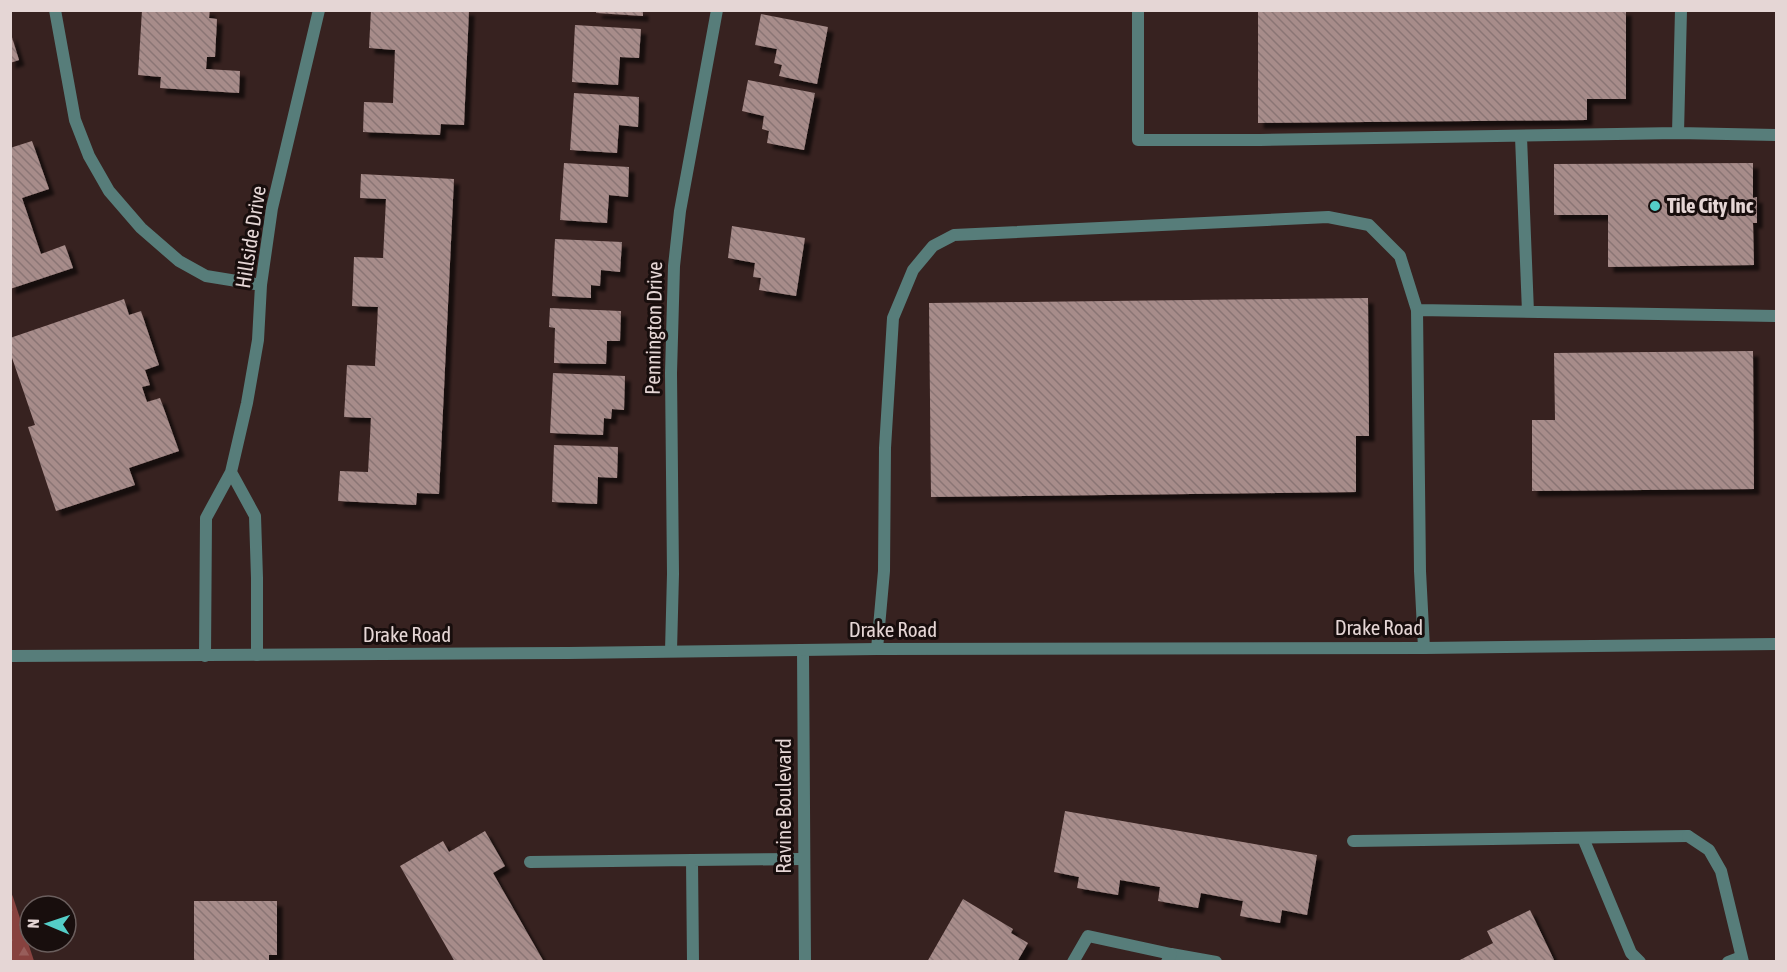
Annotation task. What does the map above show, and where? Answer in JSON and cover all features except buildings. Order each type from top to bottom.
[{"type":"street","points":[[55,10],[75,120],[90,156],[109,191],[141,228],[179,261],[206,276],[261,285]]},
{"type":"street","name":"Hillside Drive","points":[[205,656],[206,518],[231,472],[247,403],[258,340],[261,285],[272,208],[319,10]]},
{"type":"street","name":"Pennington Drive","points":[[671,651],[673,574],[671,373],[674,266],[681,211],[717,10]]},
{"type":"street","points":[[1138,10],[1138,140],[1776,135]]},
{"type":"street","points":[[1678,134],[1681,10]]},
{"type":"street","points":[[1521,137],[1528,312]]},
{"type":"street","points":[[877,649],[884,572],[885,448],[893,318],[913,270],[933,246],[954,235],[1328,217],[1370,225],[1400,256],[1417,310],[1420,571],[1424,648]]},
{"type":"street","points":[[1417,310],[1776,316]]},
{"type":"street","points":[[231,472],[255,516],[257,655]]},
{"type":"street","name":"Drake Road","points":[[10,656],[1776,644]]},
{"type":"street","name":"Ravine Boulevard","points":[[803,650],[805,962]]},
{"type":"street","points":[[1353,841],[1688,836],[1709,850],[1721,871],[1742,959],[1728,962]]},
{"type":"street","points":[[1583,838],[1631,953],[1640,962]]},
{"type":"street","points":[[530,862],[804,859]]},
{"type":"street","points":[[692,860],[693,962]]},
{"type":"street","points":[[1073,962],[1088,936],[1169,958],[1216,962]]},
{"type":"green space","points":[[10,890],[18,912],[18,954],[32,954],[34,961],[11,961]]},
{"type":"place","name":"Tile City Inc","points":[[1655,206]]}]
